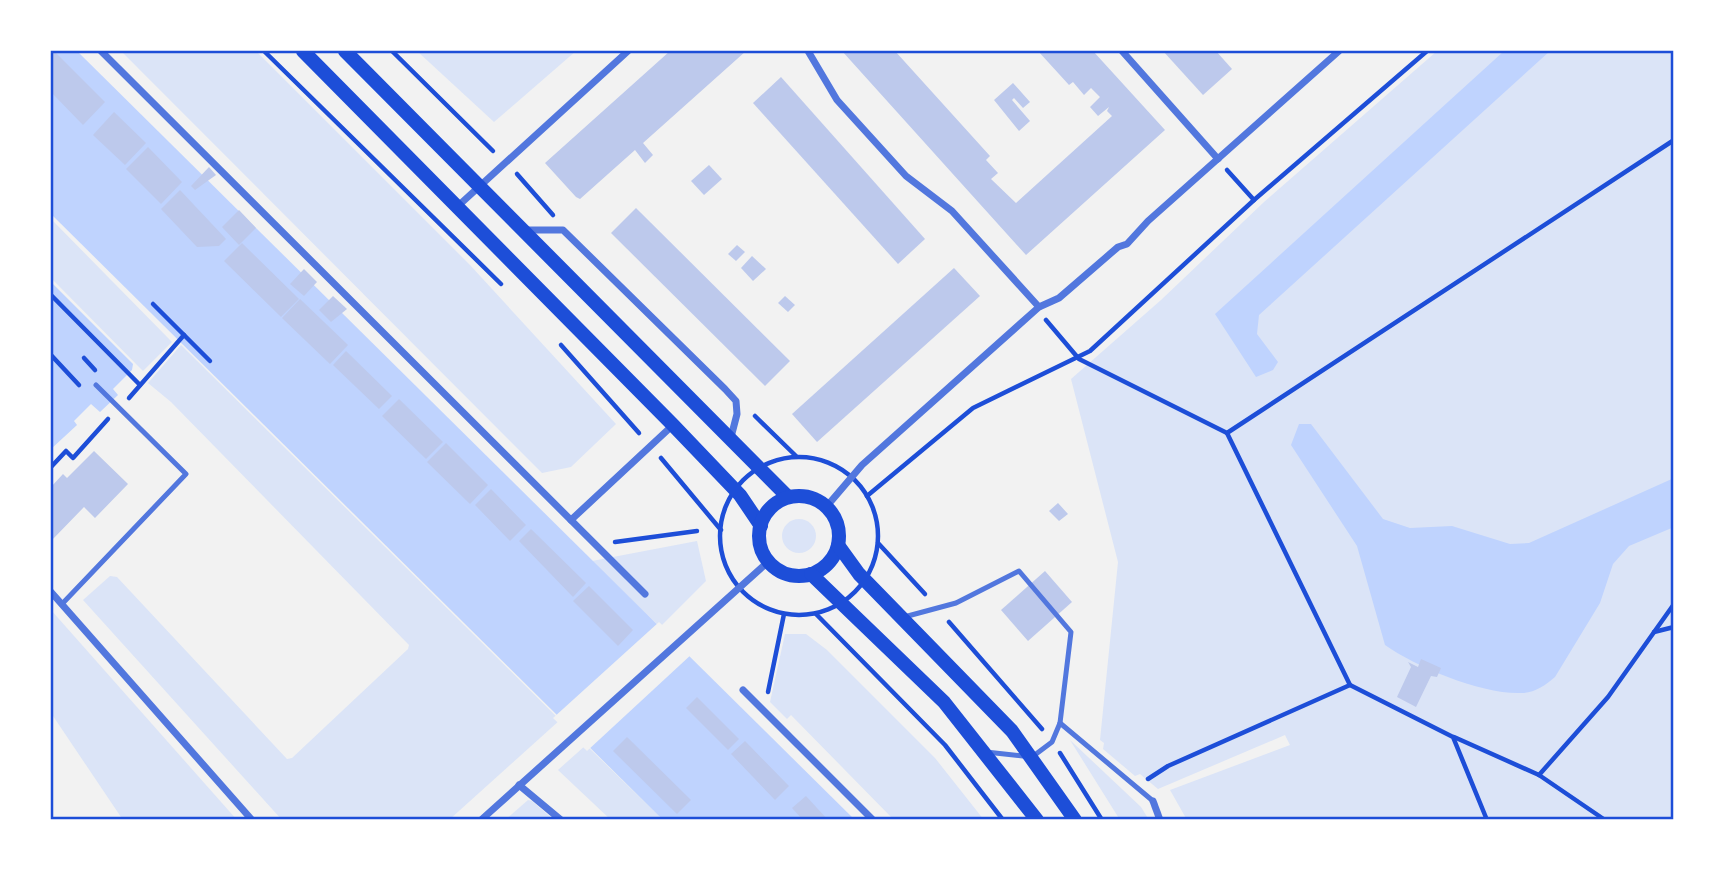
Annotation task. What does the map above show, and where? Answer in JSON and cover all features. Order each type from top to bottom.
[{"type":"main road","points":[[303,51],[673,425],[740,495],[761,526]]},
{"type":"main road","points":[[345,51],[788,497]]},
{"type":"main road","points":[[788,497],[808,497],[827,506],[838,524],[838,545],[828,563],[811,574],[788,574],[769,561],[761,548],[761,526],[771,508],[788,497]]},
{"type":"main road","points":[[838,545],[859,574],[985,702],[1032,757],[1075,820]]},
{"type":"main road","points":[[811,574],[921,678],[986,752],[1037,820]]},
{"type":"street","points":[[101,51],[645,594]]},
{"type":"street","points":[[458,206],[628,51]]},
{"type":"street","points":[[808,51],[837,100],[906,176],[952,211],[1039,307]]},
{"type":"street","points":[[1122,51],[1218,159]]},
{"type":"street","points":[[827,506],[862,465],[1039,307],[1059,298],[1118,247],[1128,244],[1148,221],[1339,51]]},
{"type":"street","points":[[524,230],[563,230],[736,401],[737,414],[730,441]]},
{"type":"street","points":[[571,520],[673,425]]},
{"type":"street","points":[[481,820],[769,561]]},
{"type":"street","points":[[51,592],[252,820]]},
{"type":"street","points":[[743,690],[873,820]]},
{"type":"street","points":[[519,785],[561,820]]},
{"type":"street","points":[[1153,801],[1160,820]]},
{"type":"lane","points":[[62,604],[186,474],[96,384]]},
{"type":"lane","points":[[904,617],[938,609],[1019,571],[1071,632],[1059,723],[1052,742],[1032,757],[986,752]]},
{"type":"lane","points":[[1059,723],[1153,801]]},
{"type":"path","points":[[264,51],[510,294]]},
{"type":"path","points":[[273,58],[279,51]]},
{"type":"path","points":[[392,51],[545,204],[563,230]]},
{"type":"path","points":[[1102,820],[1052,742],[878,543],[877,523],[867,496],[973,408],[1079,359],[1254,200],[1427,51]]},
{"type":"path","points":[[1227,433],[1674,140]]},
{"type":"path","points":[[1218,159],[1254,200]]},
{"type":"path","points":[[51,295],[140,385]]},
{"type":"path","points":[[153,304],[210,360]]},
{"type":"path","points":[[1039,307],[1079,359],[1227,433],[1350,685],[1453,737],[1539,775],[1605,820]]},
{"type":"path","points":[[176,344],[184,335]]},
{"type":"path","points":[[557,341],[721,530],[725,564],[740,588],[755,602],[784,614],[816,614],[945,745],[1003,820]]},
{"type":"path","points":[[736,401],[796,457]]},
{"type":"path","points":[[595,544],[697,531]]},
{"type":"path","points":[[1539,775],[1608,697],[1674,604]]},
{"type":"path","points":[[763,709],[784,614]]},
{"type":"path","points":[[1654,633],[1674,627]]},
{"type":"path","points":[[1138,786],[1168,766],[1350,685]]},
{"type":"path","points":[[1453,737],[1487,820]]},
{"type":"shaded area","points":[[121,51],[256,51],[470,265],[616,424],[571,467],[542,473]]},
{"type":"shaded area","points":[[417,51],[576,51],[494,122]]},
{"type":"shaded area","points":[[1437,51],[1674,51],[1674,820],[1187,820],[1170,790],[1290,745],[1285,735],[1158,789],[1140,774],[1135,776],[1103,749],[1104,743],[1100,740],[1118,562],[1071,379],[1161,300],[1264,202]]},
{"type":"shaded area","points":[[51,219],[172,342],[143,371],[51,278]]},
{"type":"shaded area","points":[[181,345],[560,720],[449,820],[282,820],[83,600],[110,576],[117,577],[287,759],[292,758],[408,649],[409,645],[171,402],[148,383]]},
{"type":"shaded area","points":[[799,519],[811,524],[816,536],[811,548],[799,553],[787,548],[782,536],[787,524]]},
{"type":"shaded area","points":[[697,541],[706,581],[660,627],[592,561]]},
{"type":"shaded area","points":[[51,610],[237,820],[123,820],[51,713]]},
{"type":"shaded area","points":[[785,634],[806,634],[827,650],[935,758],[984,820],[894,820],[791,715],[787,719],[770,702]]},
{"type":"shaded area","points":[[1070,740],[1141,807],[1149,820],[1120,820]]},
{"type":"shaded area","points":[[586,745],[663,820],[611,820],[558,770]]},
{"type":"shaded area","points":[[528,800],[532,801],[554,820],[505,820]]},
{"type":"water","points":[[51,51],[77,51],[855,820],[663,820],[51,214]]},
{"type":"water","points":[[1504,51],[1550,51],[1259,315],[1257,334],[1278,362],[1273,370],[1256,377],[1215,314]]},
{"type":"water","points":[[51,282],[133,364],[132,370],[113,389],[118,395],[100,412],[91,404],[74,421],[77,425],[51,449]]},
{"type":"water","points":[[1299,424],[1311,424],[1383,519],[1410,528],[1452,526],[1510,544],[1529,543],[1674,478],[1674,527],[1629,546],[1613,564],[1600,603],[1555,677],[1544,686],[1526,693],[1488,689],[1450,678],[1385,645],[1357,546],[1291,445]]},
{"type":"pier","points":[[659,622],[693,653],[587,751],[553,718]]},
{"type":"building","points":[[51,51],[105,102],[83,125],[51,92]]},
{"type":"building","points":[[670,51],[746,51],[643,143],[653,155],[645,163],[635,150],[580,199],[576,197],[545,163]]},
{"type":"building","points":[[842,51],[895,51],[990,156],[986,160],[998,173],[991,179],[1016,203],[1112,116],[1107,111],[1109,107],[1098,116],[1090,107],[1100,97],[1091,88],[1084,95],[1073,82],[1069,85],[1038,51],[1093,51],[1165,130],[1026,255]]},
{"type":"building","points":[[1163,51],[1216,51],[1232,69],[1203,95]]},
{"type":"building","points":[[781,77],[925,239],[898,264],[753,103]]},
{"type":"building","points":[[1013,83],[1030,102],[1023,108],[1014,98],[1012,100],[1030,121],[1019,131],[994,100]]},
{"type":"building","points":[[114,112],[146,143],[125,165],[93,135]]},
{"type":"building","points":[[148,147],[182,182],[161,204],[126,169]]},
{"type":"building","points":[[709,165],[722,179],[704,195],[691,181]]},
{"type":"building","points":[[209,167],[216,175],[195,190],[191,186]]},
{"type":"building","points":[[180,190],[226,239],[219,246],[197,247],[161,209]]},
{"type":"building","points":[[636,208],[790,361],[765,386],[611,233]]},
{"type":"building","points":[[239,210],[256,228],[239,245],[222,227]]},
{"type":"building","points":[[242,243],[299,299],[281,317],[224,261]]},
{"type":"building","points":[[737,245],[745,252],[736,261],[728,254]]},
{"type":"building","points":[[752,256],[766,269],[753,281],[741,268]]},
{"type":"building","points":[[954,268],[980,296],[817,442],[792,414]]},
{"type":"building","points":[[304,269],[317,282],[304,296],[290,284]]},
{"type":"building","points":[[333,296],[347,309],[331,322],[319,310]]},
{"type":"building","points":[[785,296],[795,305],[788,312],[778,303]]},
{"type":"building","points":[[300,299],[348,345],[330,364],[282,318]]},
{"type":"building","points":[[346,351],[392,396],[379,409],[333,365]]},
{"type":"building","points":[[399,399],[443,442],[426,459],[382,416]]},
{"type":"building","points":[[446,443],[488,485],[470,504],[427,462]]},
{"type":"building","points":[[94,451],[128,484],[95,518],[84,507],[52,540],[51,487],[63,474],[67,478]]},
{"type":"building","points":[[491,489],[526,525],[510,541],[475,505]]},
{"type":"building","points":[[1058,503],[1068,514],[1059,521],[1049,511]]},
{"type":"building","points":[[531,529],[586,583],[573,597],[519,541]]},
{"type":"building","points":[[1045,571],[1072,602],[1028,641],[1001,610]]},
{"type":"building","points":[[589,586],[633,630],[618,646],[573,601]]},
{"type":"building","points":[[1421,659],[1441,668],[1437,677],[1431,676],[1416,707],[1397,697],[1411,667],[1408,662],[1418,667]]},
{"type":"building","points":[[697,697],[739,739],[728,750],[686,708]]},
{"type":"building","points":[[627,737],[691,800],[677,814],[613,751]]},
{"type":"building","points":[[745,741],[789,786],[775,800],[731,754]]},
{"type":"building","points":[[806,796],[828,820],[803,820],[792,808]]}]
